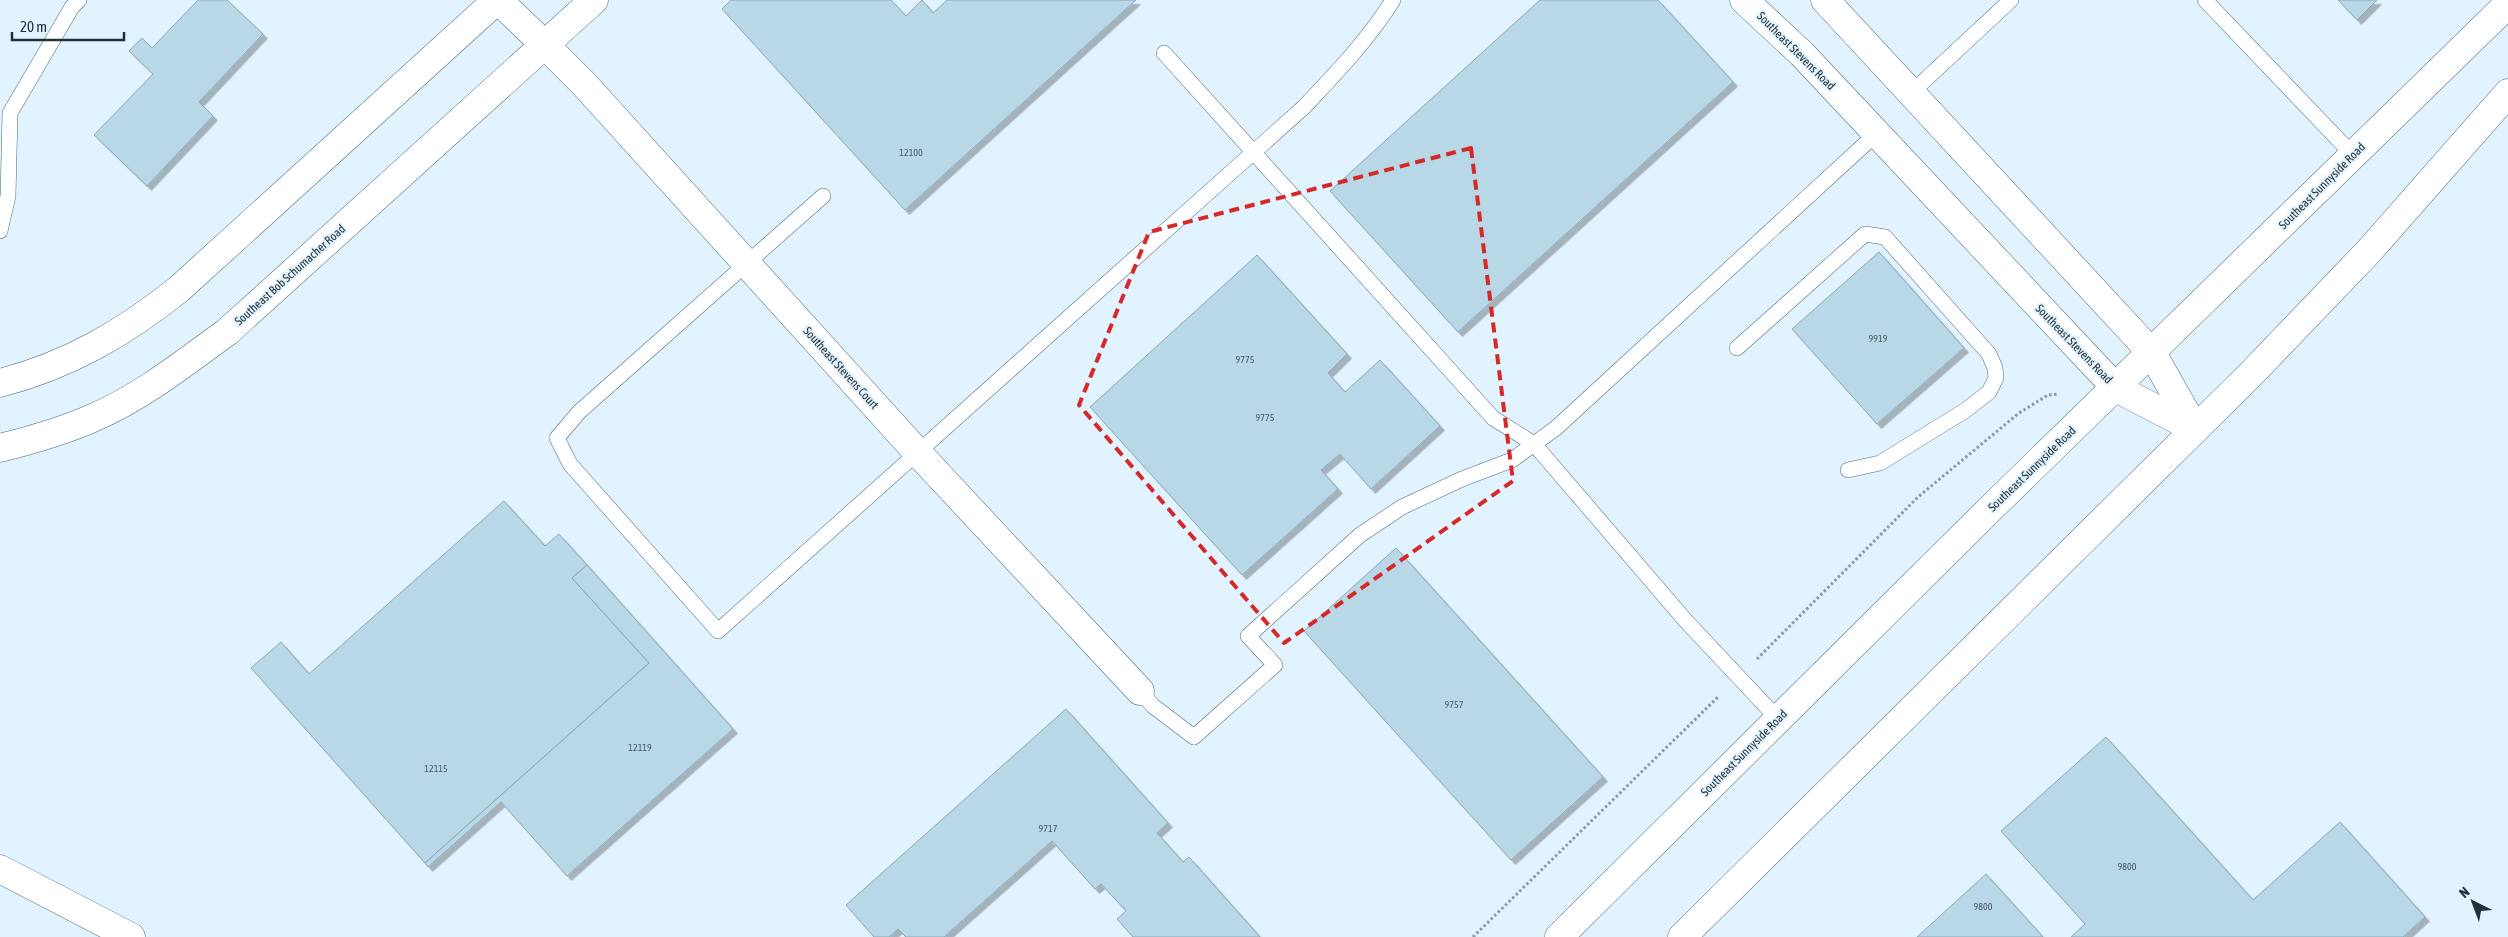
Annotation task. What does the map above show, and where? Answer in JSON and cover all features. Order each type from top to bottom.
[{"type":"main road","points":[[0,383],[64,362],[117,334],[157,307],[210,262],[497,0],[544,44],[594,0]]},
{"type":"main road","name":"Southeast Stevens Road","points":[[1744,0],[1802,54],[2116,388],[2195,429]]},
{"type":"main road","points":[[1825,0],[2152,353],[2195,429]]},
{"type":"main road","name":"Southeast Sunnyside Road","points":[[1560,937],[1778,719],[2508,4]]},
{"type":"main road","name":"Southeast Stevens Court","points":[[544,44],[584,84],[918,453],[1140,690]]},
{"type":"main road","name":"Southeast Bob Schumacher Road","points":[[0,448],[42,437],[96,417],[160,380],[227,332],[544,44]]},
{"type":"main road","points":[[1682,937],[2251,374],[2369,251],[2508,93]]},
{"type":"main road","points":[[0,869],[131,937]]},
{"type":"lane","points":[[0,231],[8,196],[10,113],[72,7],[79,0]]},
{"type":"lane","points":[[823,196],[578,412],[557,438],[570,464],[718,631],[1304,107],[1379,23],[1394,0]]},
{"type":"lane","points":[[1911,93],[2011,0]]},
{"type":"lane","points":[[2205,0],[2353,155]]},
{"type":"lane","points":[[1164,53],[1493,418],[1534,444],[1685,620],[1778,719]]},
{"type":"lane","points":[[1140,690],[1153,706],[1194,737],[1275,665],[1248,636],[1360,535],[1402,507],[1462,479],[1512,460],[1556,428],[1876,134]]},
{"type":"lane","points":[[1737,348],[1866,234],[1885,237],[1989,354],[1996,368],[1996,378],[1989,392],[1966,410],[1880,464],[1848,470]]},
{"type":"highlighted area","points":[[1471,148],[1513,481],[1284,643],[1079,405],[1149,232]]},
{"type":"building","points":[[198,0],[227,0],[263,34],[199,102],[213,116],[147,186],[94,135],[153,74],[129,51],[142,38],[152,48]]},
{"type":"building","points":[[731,0],[891,0],[906,16],[922,0],[933,13],[947,0],[1136,0],[905,210],[722,9]]},
{"type":"building","points":[[1540,0],[1658,0],[1733,82],[1458,332],[1330,191]]},
{"type":"building","points":[[2338,0],[2377,0],[2357,20]]},
{"type":"building","points":[[1879,252],[1964,348],[1877,424],[1792,329]]},
{"type":"building","points":[[1257,255],[1347,354],[1328,373],[1345,392],[1380,360],[1440,426],[1371,489],[1340,454],[1321,470],[1338,489],[1242,575],[1090,407]]},
{"type":"building","points":[[504,501],[545,546],[559,534],[587,565],[572,578],[649,663],[425,863],[251,668],[281,642],[309,674]]},
{"type":"building","points":[[1396,548],[1603,777],[1511,860],[1304,631]]},
{"type":"building","points":[[587,565],[733,729],[567,876],[501,802],[428,867],[425,863],[649,663],[572,578]]},
{"type":"building","points":[[1066,709],[1168,823],[1157,833],[1183,862],[1189,857],[1260,937],[1133,937],[1117,919],[1126,911],[1101,884],[1095,889],[1052,841],[944,937],[906,937],[898,929],[889,937],[874,937],[846,905]]},
{"type":"building","points":[[2106,737],[2253,900],[2340,822],[2425,917],[2403,937],[2071,937],[2085,924],[2001,831]]},
{"type":"building","points":[[1986,874],[2043,937],[1917,937]]}]
